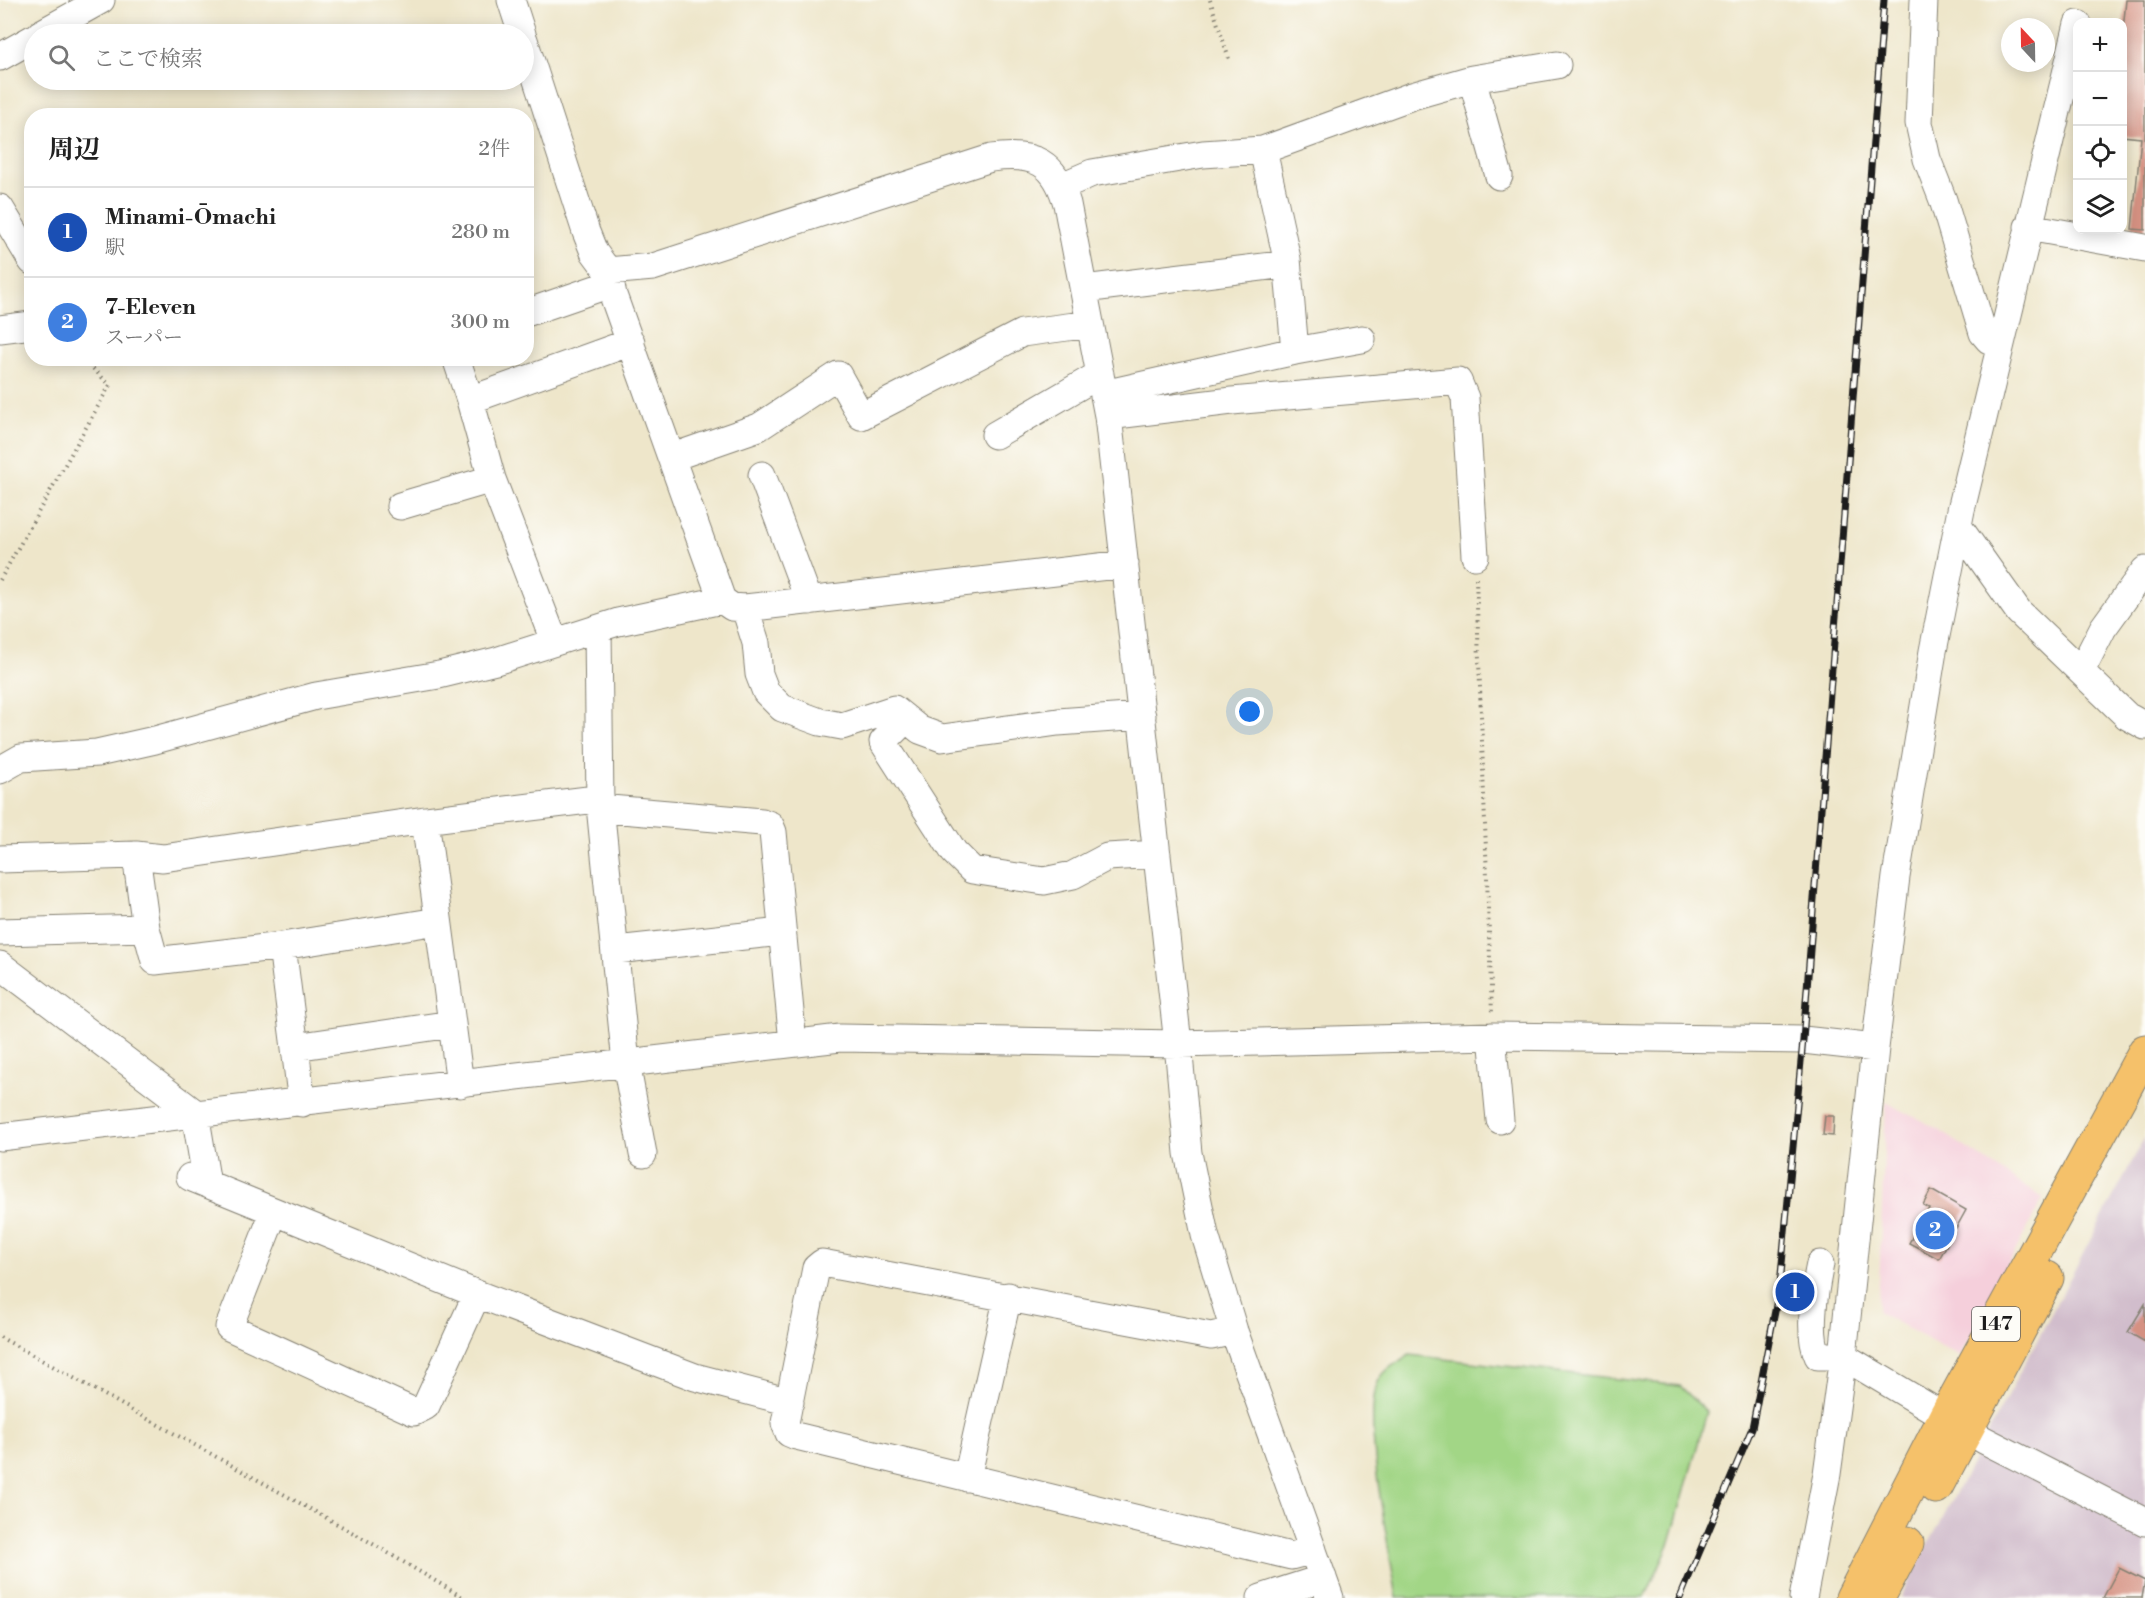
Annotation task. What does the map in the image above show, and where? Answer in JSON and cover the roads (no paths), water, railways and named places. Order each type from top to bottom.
[{"type":"highway","name":"147","points":[[1878,1598],[1956,1424],[2145,1051]]},
{"type":"highway","name":"147","points":[[1852,1598],[1956,1424],[2145,1097]]},
{"type":"street","points":[[58,24],[101,0]]},
{"type":"street","points":[[511,0],[519,24]]},
{"type":"street","points":[[1924,0],[1919,123],[1927,159],[1943,200],[1983,333],[1989,340],[2001,344]]},
{"type":"street","points":[[2079,18],[2083,0]]},
{"type":"street","points":[[1803,1598],[1827,1474],[1843,1356],[1875,1048],[1896,877],[1918,736],[1958,526],[2073,43]]},
{"type":"street","points":[[0,57],[24,44]]},
{"type":"street","points":[[1062,186],[1092,173],[1203,154],[1263,150],[1412,96],[1472,79],[1557,65]]},
{"type":"street","points":[[1472,79],[1499,176]]},
{"type":"street","points":[[532,90],[537,123],[594,252],[609,278],[673,457],[733,604],[756,644],[759,674],[766,692],[782,708],[820,722],[842,726],[894,709],[920,730],[942,738],[1058,722],[1142,716]]},
{"type":"street","points":[[1263,150],[1287,264],[1295,351]]},
{"type":"street","points":[[534,310],[609,278],[653,267],[991,158],[1023,158],[1044,164],[1055,173],[1062,186],[1104,395],[1142,716],[1190,1165],[1204,1235],[1234,1331],[1326,1588],[1261,1598]]},
{"type":"street","points":[[0,208],[24,248]]},
{"type":"street","points":[[2028,227],[2145,248]]},
{"type":"street","points":[[1084,289],[1287,264]]},
{"type":"street","points":[[673,457],[759,427],[838,375],[861,416],[1022,333],[1090,324]]},
{"type":"street","points":[[0,329],[24,327]]},
{"type":"street","points":[[994,435],[1104,395],[1295,351],[1362,339]]},
{"type":"street","points":[[470,400],[631,342]]},
{"type":"street","points":[[459,366],[492,479],[554,641]]},
{"type":"street","points":[[1104,395],[1232,401],[1458,381],[1465,398],[1475,556]]},
{"type":"street","points":[[762,475],[809,601]]},
{"type":"street","points":[[400,506],[492,479]]},
{"type":"street","points":[[1958,526],[2019,612],[2127,716],[2145,726]]},
{"type":"street","points":[[0,770],[21,758],[97,753],[155,740],[316,696],[439,675],[496,661],[618,622],[733,604],[809,601],[1125,564]]},
{"type":"street","points":[[2081,671],[2103,628],[2145,570]]},
{"type":"street","points":[[598,630],[600,806],[626,1063],[643,1154]]},
{"type":"street","points":[[905,720],[883,742],[954,852],[972,870],[1044,881],[1073,875],[1107,857],[1157,854]]},
{"type":"street","points":[[0,859],[136,855],[163,858],[425,820],[588,800],[610,809],[762,822],[770,825],[773,832],[793,1043]]},
{"type":"street","points":[[425,820],[460,1084]]},
{"type":"street","points":[[136,855],[146,928],[155,961],[282,946],[438,921]]},
{"type":"street","points":[[0,932],[146,928]]},
{"type":"street","points":[[616,950],[781,932]]},
{"type":"street","points":[[282,946],[302,1103]]},
{"type":"street","points":[[0,964],[195,1113],[199,1180],[477,1293],[694,1377],[790,1402]]},
{"type":"street","points":[[294,1047],[452,1024]]},
{"type":"street","points":[[0,1137],[793,1043],[852,1038],[1178,1044],[1492,1036],[1803,1040],[1875,1048]]},
{"type":"street","points":[[1492,1036],[1500,1120]]},
{"type":"street","points":[[274,1212],[229,1327],[414,1412],[426,1406],[477,1293]]},
{"type":"street","points":[[1234,1331],[1211,1336],[826,1262],[819,1264],[816,1268],[785,1423],[789,1433],[796,1436],[1291,1556],[1313,1550]]},
{"type":"street","points":[[1820,1264],[1814,1293],[1816,1350],[1822,1357],[1843,1356],[1956,1424],[2145,1522]]},
{"type":"street","points":[[967,1478],[1008,1296]]},
{"type":"railway","points":[[1680,1598],[1752,1428],[1780,1285],[1803,1040],[1884,0]]},
{"type":"place","name":"7-Eleven","points":[[1935,1230]]},
{"type":"place","name":"Minami-Ōmachi","points":[[1795,1292]]}]
